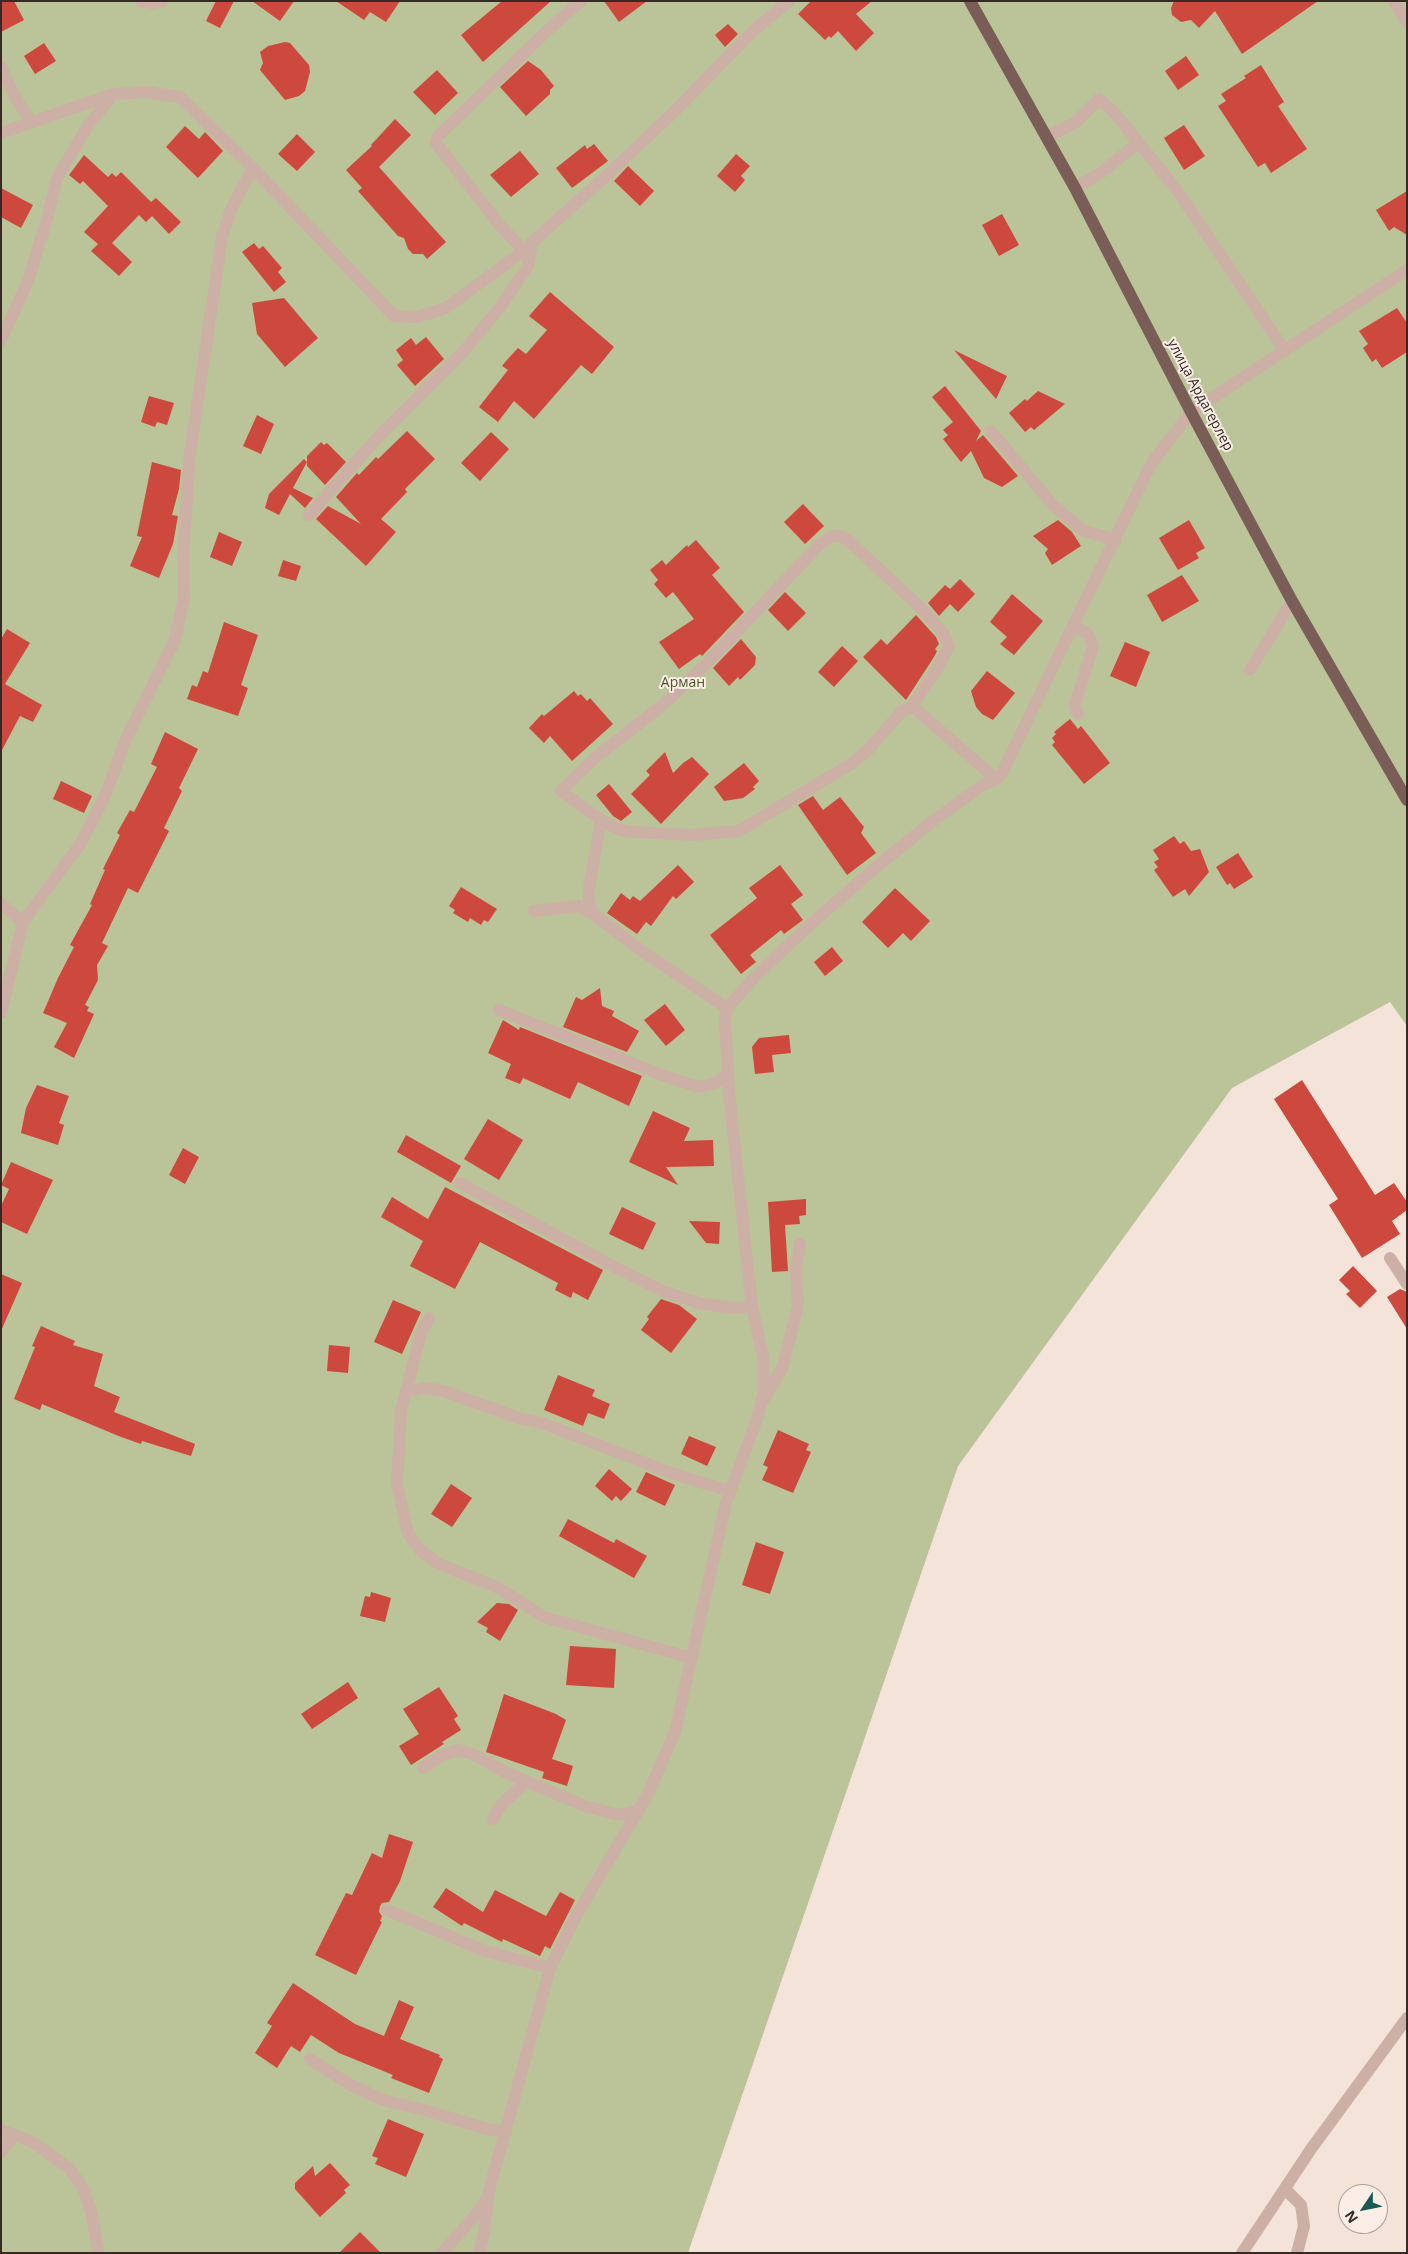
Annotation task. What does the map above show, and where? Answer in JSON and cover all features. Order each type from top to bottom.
[{"type":"main road","name":"улица Ардагерлер","points":[[970,1],[1075,188],[1191,412],[1292,601],[1407,800]]},
{"type":"street","points":[[141,1],[153,3],[162,1]]},
{"type":"street","points":[[528,246],[498,223],[436,143],[438,136],[548,30],[581,1]]},
{"type":"street","points":[[1,133],[114,94],[146,92],[180,97],[253,168],[394,316],[417,317],[446,308],[528,246],[612,171],[674,112],[752,32],[789,1]]},
{"type":"street","points":[[1394,1],[1407,22]]},
{"type":"street","points":[[1,67],[13,93],[31,122]]},
{"type":"street","points":[[1,340],[28,281],[57,178],[89,124],[114,94]]},
{"type":"street","points":[[1047,137],[1076,122],[1100,99],[1115,113],[1179,193],[1284,351]]},
{"type":"street","points":[[1075,188],[1102,172],[1138,143]]},
{"type":"street","points":[[1,1013],[23,922],[81,843],[105,796],[125,741],[175,640],[184,598],[183,554],[190,454],[222,237],[232,207],[253,168]]},
{"type":"street","points":[[309,515],[380,435],[429,388],[501,306],[528,266],[528,246]]},
{"type":"street","points":[[479,2253],[484,2232],[488,2198],[550,1968],[575,1918],[639,1810],[675,1732],[726,1502],[761,1404],[764,1390],[763,1356],[752,1306],[728,1074],[725,1022],[727,1008],[754,978],[801,933],[875,868],[933,821],[1002,773],[1050,669],[1116,540],[1151,464],[1191,412],[1407,270]]},
{"type":"street","points":[[991,432],[1052,504],[1082,530],[1116,540]]},
{"type":"street","points":[[833,536],[847,539],[925,612],[942,633],[949,646],[941,663],[912,706],[901,712],[868,750],[851,764],[739,832],[693,835],[633,832],[618,829],[601,820],[562,791],[596,757],[664,704],[706,664],[820,544],[833,536]]},
{"type":"street","points":[[1250,670],[1292,601]]},
{"type":"street","points":[[1074,625],[1089,635],[1093,646],[1075,705],[1078,714]]},
{"type":"street","points":[[912,706],[996,779]]},
{"type":"street","points":[[593,914],[589,904],[589,888],[601,820]]},
{"type":"street","points":[[1,904],[23,922]]},
{"type":"street","points":[[534,911],[578,906],[593,914],[642,951],[727,1008]]},
{"type":"street","points":[[499,1010],[662,1075],[699,1087],[716,1083],[728,1074]]},
{"type":"street","points":[[460,1183],[607,1263],[663,1291],[702,1304],[735,1308],[752,1306]]},
{"type":"street","points":[[761,1404],[783,1366],[798,1306],[796,1271],[800,1243]]},
{"type":"street","points":[[1390,1258],[1407,1284]]},
{"type":"street","points":[[429,1318],[421,1334],[401,1411],[397,1484],[408,1533],[420,1550],[439,1564],[499,1588],[544,1617],[692,1658]]},
{"type":"street","points":[[406,1392],[425,1388],[444,1391],[519,1418],[542,1423],[674,1474],[730,1491]]},
{"type":"street","points":[[423,1768],[442,1755],[458,1750],[473,1754],[526,1782],[585,1806],[619,1815],[639,1810]]},
{"type":"street","points":[[493,1819],[501,1806],[526,1782]]},
{"type":"street","points":[[387,1910],[485,1951],[550,1968]]},
{"type":"street","points":[[1242,2253],[1285,2189],[1407,2018]]},
{"type":"street","points":[[310,2059],[349,2084],[383,2100],[428,2110],[483,2128],[506,2132]]},
{"type":"street","points":[[1,2130],[33,2142],[70,2169],[83,2188],[91,2211],[99,2253]]},
{"type":"street","points":[[1,2152],[14,2135]]},
{"type":"street","points":[[1285,2189],[1301,2204],[1304,2226],[1297,2253]]},
{"type":"street","points":[[442,2253],[488,2198]]},
{"type":"green space","name":"Арман","points":[[1,1],[1407,1],[1407,1026],[1390,1002],[1232,1088],[958,1466],[688,2253],[1,2253]]},
{"type":"building","points":[[1,1],[14,1],[24,20],[1,32]]},
{"type":"building","points":[[216,1],[234,1],[220,28],[206,21]]},
{"type":"building","points":[[252,1],[294,1],[280,21]]},
{"type":"building","points":[[336,1],[400,1],[386,22],[370,12],[364,20]]},
{"type":"building","points":[[502,1],[551,1],[483,62],[461,35]]},
{"type":"building","points":[[604,1],[647,1],[619,22]]},
{"type":"building","points":[[811,1],[872,1],[856,14],[874,33],[856,51],[838,31],[831,38],[829,36],[825,40],[798,14]]},
{"type":"building","points":[[1174,1],[1318,1],[1242,54],[1215,11],[1199,28],[1191,20],[1181,22],[1172,15],[1171,8]]},
{"type":"building","points":[[728,24],[738,34],[725,47],[715,35]]},
{"type":"building","points":[[285,42],[290,43],[309,65],[310,72],[305,91],[299,96],[285,100],[260,70],[263,63],[260,52],[268,46]]},
{"type":"building","points":[[44,43],[56,61],[35,74],[24,56]]},
{"type":"building","points":[[1186,56],[1199,75],[1178,90],[1165,71]]},
{"type":"building","points":[[528,61],[541,70],[554,86],[550,90],[550,94],[526,116],[500,87]]},
{"type":"building","points":[[1261,65],[1284,102],[1278,106],[1307,149],[1271,173],[1265,163],[1258,167],[1218,106],[1226,101],[1221,94],[1246,78],[1244,76]]},
{"type":"building","points":[[437,70],[458,93],[435,115],[413,92]]},
{"type":"building","points":[[395,119],[411,135],[379,167],[446,242],[427,259],[423,254],[413,254],[408,249],[404,238],[398,236],[358,191],[362,188],[346,170],[372,146]]},
{"type":"building","points":[[1184,125],[1205,156],[1184,170],[1164,138]]},
{"type":"building","points":[[185,126],[199,139],[205,132],[223,151],[198,178],[166,147]]},
{"type":"building","points":[[297,134],[315,152],[297,171],[278,154]]},
{"type":"building","points":[[594,144],[608,161],[572,188],[556,168],[585,145],[587,149]]},
{"type":"building","points":[[520,151],[539,174],[511,197],[490,175]]},
{"type":"building","points":[[736,154],[750,166],[741,176],[745,180],[735,192],[717,176]]},
{"type":"building","points":[[84,155],[108,177],[112,173],[116,177],[121,172],[151,202],[156,198],[181,222],[169,234],[152,216],[146,222],[139,215],[112,243],[132,262],[119,276],[91,251],[98,244],[84,232],[108,206],[83,181],[80,184],[69,175]]},
{"type":"building","points":[[628,166],[654,191],[640,206],[614,181]]},
{"type":"building","points":[[1,188],[33,205],[21,228],[1,217]]},
{"type":"building","points":[[1407,191],[1407,235],[1394,227],[1389,231],[1376,210]]},
{"type":"building","points":[[1002,214],[1019,245],[999,256],[982,225]]},
{"type":"building","points":[[254,243],[259,249],[263,246],[282,268],[278,272],[286,282],[274,292],[242,252]]},
{"type":"building","points":[[550,292],[614,347],[592,374],[581,365],[534,419],[514,401],[498,422],[479,407],[508,370],[502,366],[506,361],[518,348],[526,354],[547,330],[529,316]]},
{"type":"building","points":[[284,298],[318,338],[285,367],[257,334],[252,303]]},
{"type":"building","points":[[1397,308],[1407,323],[1407,352],[1382,368],[1376,359],[1372,362],[1363,348],[1368,344],[1359,331]]},
{"type":"building","points":[[426,337],[444,359],[415,386],[397,365],[403,360],[396,350],[411,338],[416,345]]},
{"type":"building","points":[[954,350],[1007,376],[996,399]]},
{"type":"building","points":[[945,386],[981,431],[976,441],[983,435],[1018,476],[1002,487],[984,478],[971,451],[961,462],[943,439],[948,435],[943,430],[953,422],[932,397]]},
{"type":"building","points":[[1038,391],[1065,404],[1034,430],[1031,427],[1025,432],[1009,413]]},
{"type":"building","points":[[149,396],[174,403],[167,425],[157,422],[155,427],[141,422]]},
{"type":"building","points":[[257,415],[274,424],[261,454],[243,446]]},
{"type":"building","points":[[407,431],[435,459],[405,489],[407,492],[381,519],[396,532],[366,566],[316,519],[328,506],[361,524],[336,497],[357,473],[359,475],[376,457],[378,459]]},
{"type":"building","points":[[491,432],[509,449],[480,481],[461,463]]},
{"type":"building","points":[[321,442],[324,445],[327,443],[346,462],[325,485],[307,466],[307,456]]},
{"type":"building","points":[[304,459],[307,462],[293,488],[313,498],[305,508],[290,494],[279,515],[265,508],[269,494]]},
{"type":"building","points":[[152,462],[181,470],[179,489],[172,515],[178,516],[173,544],[159,578],[130,566],[142,537],[137,536]]},
{"type":"building","points":[[803,504],[824,526],[805,544],[784,522]]},
{"type":"building","points":[[1058,520],[1072,532],[1081,546],[1052,565],[1045,553],[1048,549],[1033,536]]},
{"type":"building","points":[[1189,520],[1205,548],[1196,553],[1199,558],[1178,570],[1159,538]]},
{"type":"building","points":[[219,532],[242,542],[232,566],[210,557]]},
{"type":"building","points":[[696,540],[720,568],[712,575],[744,612],[702,656],[700,654],[679,669],[659,642],[694,619],[673,592],[666,598],[654,584],[658,580],[650,570],[662,560],[666,565],[687,545],[688,547]]},
{"type":"building","points":[[283,560],[301,566],[296,581],[278,576]]},
{"type":"building","points":[[1182,575],[1199,601],[1162,622],[1147,595]]},
{"type":"building","points":[[960,579],[975,594],[958,612],[950,604],[939,616],[928,603],[945,585],[950,589]]},
{"type":"building","points":[[785,592],[806,613],[788,631],[768,610]]},
{"type":"building","points":[[1012,594],[1043,621],[1014,655],[1000,644],[1007,637],[990,622]]},
{"type":"building","points":[[916,615],[936,637],[939,644],[935,649],[937,651],[934,657],[906,700],[863,657],[881,639],[887,645]]},
{"type":"building","points":[[224,622],[258,635],[241,685],[248,688],[238,716],[187,699],[192,685],[197,687],[203,671],[208,673]]},
{"type":"building","points":[[7,629],[30,643],[5,684],[42,705],[33,722],[20,716],[1,752],[1,639]]},
{"type":"building","points":[[741,639],[756,657],[755,665],[740,680],[738,677],[729,686],[713,668]]},
{"type":"building","points":[[1125,642],[1150,652],[1136,687],[1110,676]]},
{"type":"building","points":[[842,646],[858,661],[834,687],[818,672]]},
{"type":"building","points":[[987,671],[1015,693],[993,720],[982,714],[976,707],[971,691]]},
{"type":"building","points":[[574,691],[578,696],[581,694],[587,701],[590,698],[613,724],[572,761],[550,736],[544,743],[529,728],[542,714],[544,716]]},
{"type":"building","points":[[1070,719],[1078,729],[1081,726],[1110,763],[1084,784],[1052,745],[1055,742],[1052,738],[1056,734],[1054,732]]},
{"type":"building","points":[[165,732],[198,749],[179,788],[182,791],[164,828],[169,831],[138,893],[128,888],[102,943],[108,946],[97,965],[98,980],[85,1005],[89,1007],[87,1011],[94,1014],[74,1058],[54,1047],[67,1023],[43,1013],[74,947],[70,945],[92,905],[90,904],[105,870],[103,869],[120,835],[117,833],[130,810],[134,812],[157,767],[151,764]]},
{"type":"building","points":[[665,752],[673,773],[692,757],[709,774],[661,824],[631,794],[650,775],[646,771]]},
{"type":"building","points":[[744,763],[759,781],[753,787],[755,789],[743,798],[724,801],[714,787]]},
{"type":"building","points":[[61,781],[92,796],[84,813],[53,799]]},
{"type":"building","points":[[609,784],[632,812],[621,821],[613,816],[596,795]]},
{"type":"building","points":[[813,796],[823,810],[840,797],[864,827],[861,833],[876,853],[847,875],[798,805]]},
{"type":"building","points":[[1174,836],[1180,844],[1184,841],[1191,851],[1200,849],[1209,872],[1189,896],[1185,889],[1173,897],[1154,870],[1158,867],[1154,862],[1159,859],[1153,850]]},
{"type":"building","points":[[1238,853],[1253,877],[1234,889],[1230,883],[1227,885],[1216,867]]},
{"type":"building","points":[[678,865],[694,882],[676,899],[673,896],[651,926],[646,922],[637,934],[607,913],[621,893],[630,900],[633,896],[640,901]]},
{"type":"building","points":[[780,865],[803,895],[791,904],[803,920],[784,934],[781,930],[750,955],[756,962],[741,974],[710,935],[757,898],[749,888]]},
{"type":"building","points":[[461,887],[497,909],[488,922],[484,920],[481,925],[470,918],[468,922],[453,913],[455,910],[449,906]]},
{"type":"building","points":[[895,888],[930,921],[911,941],[903,933],[888,948],[862,922]]},
{"type":"building","points":[[832,947],[843,961],[825,976],[814,962]]},
{"type":"building","points":[[600,988],[602,1006],[614,1011],[612,1016],[639,1031],[627,1052],[563,1027],[576,997],[582,1000]]},
{"type":"building","points":[[665,1004],[685,1030],[666,1046],[644,1020]]},
{"type":"building","points":[[503,1020],[519,1030],[520,1027],[642,1076],[629,1106],[578,1082],[570,1099],[523,1078],[520,1084],[505,1078],[511,1064],[488,1053]]},
{"type":"building","points":[[789,1035],[791,1053],[772,1055],[774,1072],[755,1074],[752,1047],[759,1038]]},
{"type":"building","points":[[1302,1080],[1375,1195],[1394,1183],[1407,1202],[1407,1210],[1392,1221],[1400,1234],[1362,1258],[1329,1205],[1338,1199],[1274,1099]]},
{"type":"building","points":[[37,1085],[69,1096],[59,1123],[64,1125],[58,1145],[21,1133],[26,1108]]},
{"type":"building","points":[[653,1111],[690,1128],[684,1141],[713,1140],[714,1166],[666,1167],[678,1185],[629,1162]]},
{"type":"building","points":[[488,1119],[523,1140],[499,1180],[464,1159]]},
{"type":"building","points":[[406,1135],[461,1166],[451,1183],[397,1152]]},
{"type":"building","points":[[183,1148],[199,1157],[185,1184],[169,1175]]},
{"type":"building","points":[[11,1162],[53,1180],[27,1234],[1,1222],[1,1206],[9,1189],[1,1185]]},
{"type":"building","points":[[445,1187],[603,1270],[588,1300],[573,1292],[571,1298],[555,1290],[558,1283],[480,1242],[455,1289],[410,1266],[423,1241],[381,1217],[392,1197],[428,1219]]},
{"type":"building","points":[[806,1199],[806,1215],[799,1216],[800,1224],[785,1225],[788,1271],[772,1272],[768,1202]]},
{"type":"building","points":[[622,1207],[656,1223],[643,1250],[609,1234]]},
{"type":"building","points":[[689,1221],[720,1222],[719,1244],[706,1243]]},
{"type":"building","points":[[1353,1266],[1377,1291],[1360,1308],[1346,1294],[1350,1291],[1339,1280]]},
{"type":"building","points":[[1,1274],[22,1283],[1,1331]]},
{"type":"building","points":[[1400,1289],[1407,1292],[1407,1329],[1387,1297]]},
{"type":"building","points":[[661,1299],[679,1305],[697,1319],[671,1353],[641,1330],[649,1319],[647,1317]]},
{"type":"building","points":[[393,1300],[421,1312],[402,1354],[374,1342]]},
{"type":"building","points":[[41,1326],[75,1341],[73,1345],[103,1354],[94,1386],[120,1397],[114,1412],[195,1444],[191,1456],[142,1441],[141,1444],[42,1404],[40,1410],[14,1399],[35,1347],[32,1346]]},
{"type":"building","points":[[329,1345],[350,1347],[348,1373],[327,1371]]},
{"type":"building","points":[[558,1375],[595,1390],[592,1396],[610,1404],[604,1419],[588,1413],[583,1426],[544,1410]]},
{"type":"building","points":[[778,1430],[809,1444],[806,1450],[811,1452],[793,1493],[762,1480],[768,1467],[763,1465]]},
{"type":"building","points":[[689,1436],[716,1447],[707,1466],[681,1454]]},
{"type":"building","points":[[609,1469],[632,1489],[621,1501],[616,1496],[612,1501],[595,1486]]},
{"type":"building","points":[[646,1472],[675,1485],[665,1506],[636,1492]]},
{"type":"building","points":[[451,1484],[472,1498],[452,1527],[431,1514]]},
{"type":"building","points":[[568,1519],[614,1543],[616,1539],[647,1556],[634,1578],[559,1536]]},
{"type":"building","points":[[756,1542],[784,1552],[770,1594],[742,1585]]},
{"type":"building","points":[[371,1592],[391,1598],[385,1622],[360,1616],[365,1596],[370,1597]]},
{"type":"building","points":[[497,1603],[509,1604],[518,1610],[500,1641],[486,1632],[488,1628],[477,1622]]},
{"type":"building","points":[[570,1646],[616,1649],[614,1688],[566,1685]]},
{"type":"building","points":[[348,1682],[358,1698],[312,1729],[301,1714]]},
{"type":"building","points":[[439,1687],[458,1716],[454,1719],[461,1730],[442,1742],[444,1744],[411,1765],[399,1746],[419,1734],[403,1709]]},
{"type":"building","points":[[504,1694],[556,1714],[566,1720],[552,1759],[573,1766],[567,1786],[542,1778],[544,1772],[486,1752]]},
{"type":"building","points":[[389,1834],[413,1842],[400,1881],[389,1902],[382,1903],[380,1906],[379,1912],[382,1916],[380,1921],[382,1922],[356,1975],[315,1955],[346,1893],[352,1895],[372,1853],[382,1858]]},
{"type":"building","points":[[446,1888],[483,1912],[495,1890],[546,1916],[560,1892],[575,1900],[550,1949],[545,1946],[540,1956],[503,1939],[502,1942],[464,1923],[462,1926],[433,1907]]},
{"type":"building","points":[[293,1983],[355,2024],[384,2036],[399,2000],[414,2007],[400,2039],[440,2055],[439,2057],[443,2059],[429,2093],[391,2078],[393,2075],[339,2053],[311,2035],[300,2052],[291,2046],[277,2068],[255,2053],[272,2026],[267,2023]]},
{"type":"building","points":[[388,2119],[424,2134],[406,2177],[375,2164],[378,2158],[372,2156]]},
{"type":"building","points":[[330,2163],[350,2185],[344,2190],[346,2193],[320,2217],[295,2189],[295,2183],[313,2166],[315,2176]]},
{"type":"building","points":[[360,2232],[381,2253],[339,2253]]}]
